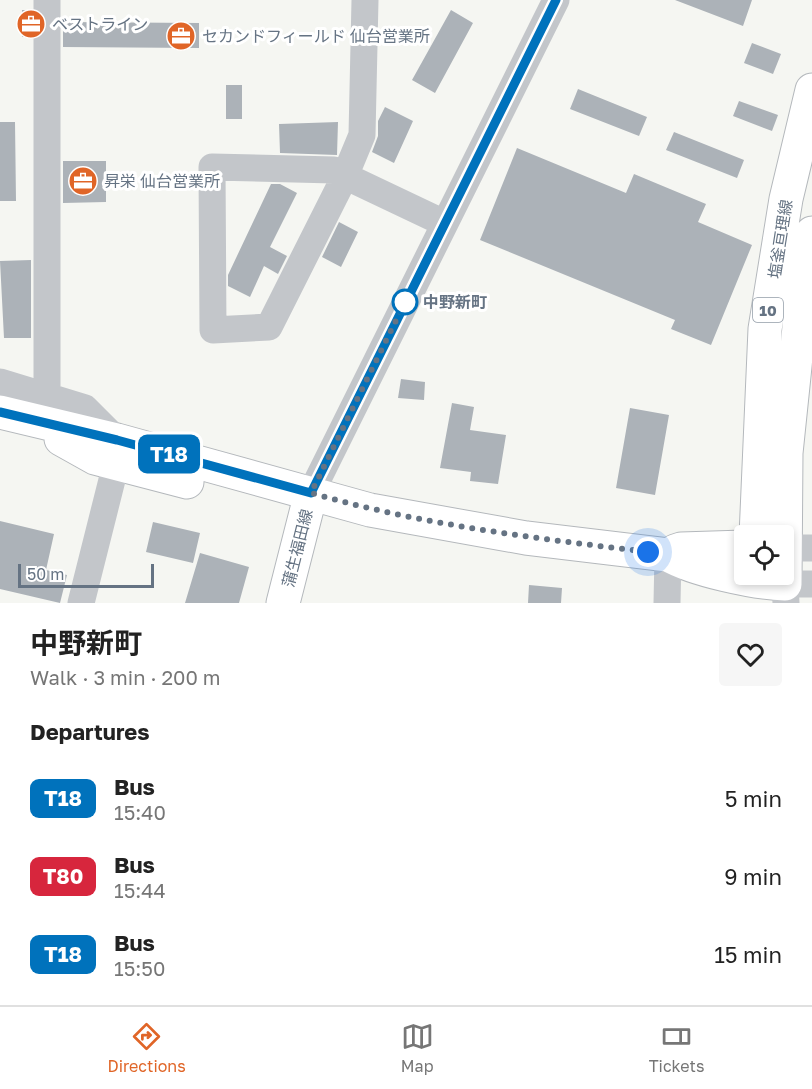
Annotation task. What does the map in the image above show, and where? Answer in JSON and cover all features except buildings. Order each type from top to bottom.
[{"type":"main road","name":"塩釜亘理線","points":[[782,525],[765,329],[786,199],[812,90]]},
{"type":"main road","name":"塩釜亘理線","points":[[784,525],[786,453],[803,289],[812,233]]},
{"type":"main road","name":"塩釜亘理線","points":[[25,410],[118,453],[152,465],[162,476],[265,503],[311,493]]},
{"type":"main road","name":"塩釜亘理線","points":[[116,452],[311,493],[370,510],[526,538],[676,555],[727,555],[775,589]]},
{"type":"main road","name":"蒲生福田線","points":[[283,603],[311,493]]},
{"type":"street","points":[[25,410],[47,0]]},
{"type":"street","points":[[365,0],[362,135],[345,176],[269,327],[213,330],[212,167],[334,170],[345,176],[444,223]]},
{"type":"street","points":[[311,493],[556,0]]},
{"type":"street","points":[[0,382],[25,410]]},
{"type":"street","points":[[81,603],[116,452]]},
{"type":"street","points":[[667,603],[676,555]]},
{"type":"bus line","name":"T18","points":[[0,412],[29,421],[117,440],[311,493],[331,448],[556,0]]},
{"type":"place","name":"ベストライン","points":[[31,24]]},
{"type":"place","name":"セカンドフィールド 仙台営業所","points":[[181,36]]},
{"type":"place","name":"昇栄 仙台営業所","points":[[83,181]]},
{"type":"place","name":"中野新町","points":[[405,302]]},
{"type":"route","points":[[405,302],[331,448],[311,493],[370,510],[526,538],[648,552]]}]
